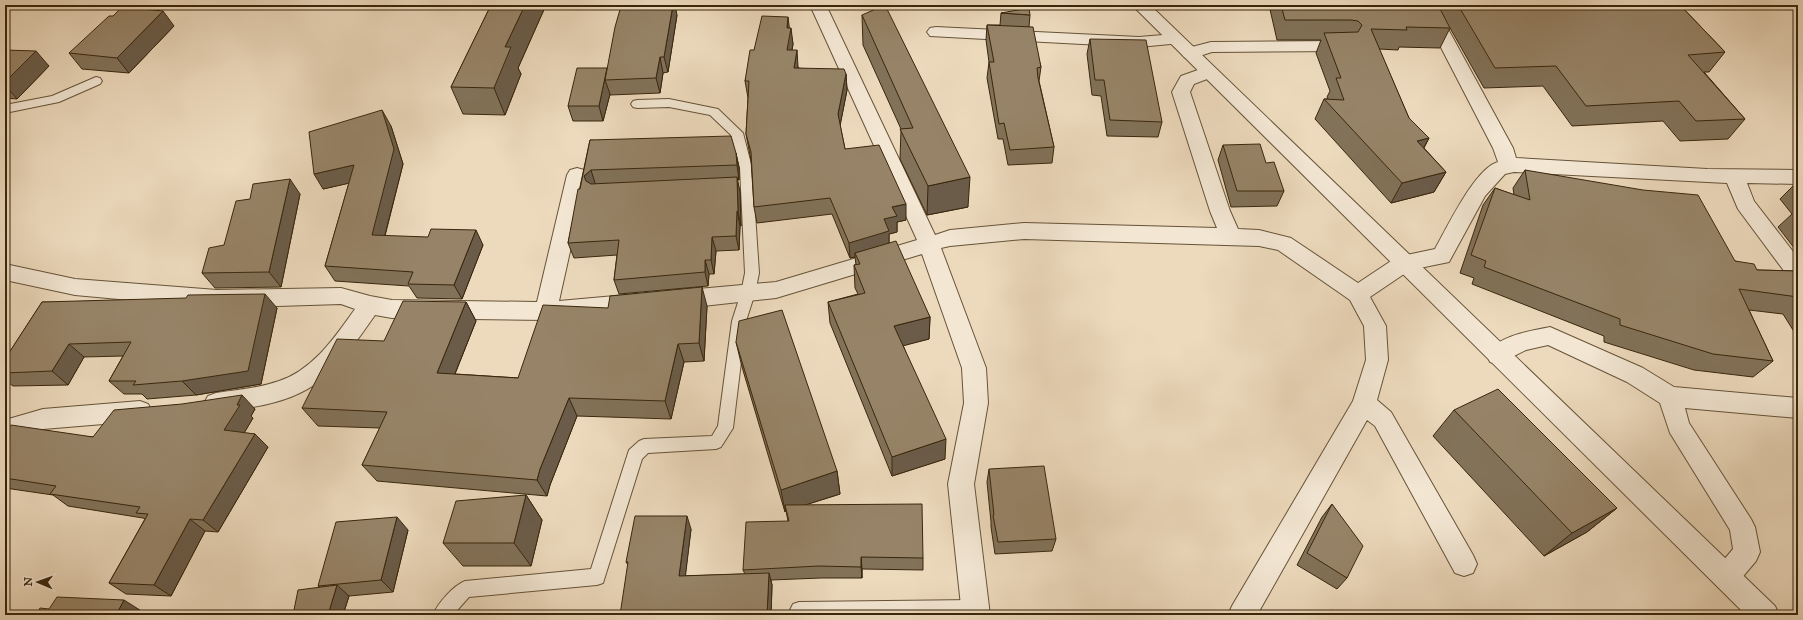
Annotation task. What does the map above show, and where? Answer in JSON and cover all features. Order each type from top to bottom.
[{"type":"street","points":[[818,5],[929,244],[974,368],[976,403],[961,484],[976,612]]},
{"type":"street","points":[[1140,5],[1765,615]]},
{"type":"street","points":[[1426,5],[1503,148],[1509,166]]},
{"type":"street","points":[[936,32],[1139,42],[1183,46],[1344,46]]},
{"type":"street","points":[[1209,72],[1187,80],[1181,92],[1220,211],[1231,236]]},
{"type":"street","points":[[1358,294],[1404,263],[1442,256],[1478,191],[1499,168],[1514,165],[1699,176],[1797,174]]},
{"type":"street","points":[[547,311],[548,295],[577,175]]},
{"type":"street","points":[[1734,176],[1745,204],[1798,273]]},
{"type":"street","points":[[5,272],[75,287],[217,299],[341,296],[370,305],[392,308],[547,311],[776,290],[950,238],[1024,231],[1231,236],[1259,238],[1284,244],[1304,256],[1358,294],[1375,326],[1376,360],[1364,404],[1242,615]]},
{"type":"street","points":[[196,406],[255,397],[280,391],[308,378],[330,358],[370,305]]},
{"type":"street","points":[[1498,355],[1521,342],[1550,336],[1635,375],[1670,397],[1798,408]]},
{"type":"street","points":[[1670,397],[1678,426],[1742,528],[1747,552],[1726,577]]},
{"type":"street","points":[[1364,404],[1383,419],[1464,564]]},
{"type":"street","points":[[5,430],[43,420],[158,409]]},
{"type":"lane","points":[[5,109],[55,99],[96,80]]},
{"type":"lane","points":[[442,615],[465,589],[597,577],[635,455],[644,446],[716,442],[725,428],[739,320],[748,293],[752,273],[746,168],[737,133],[714,112],[669,103],[637,104]]},
{"type":"lane","points":[[731,186],[747,185]]},
{"type":"lane","points":[[799,610],[976,612]]},
{"type":"building","points":[[491,5],[525,5],[505,47],[511,47],[494,88],[451,87]]},
{"type":"building","points":[[673,5],[664,57],[660,57],[656,78],[605,80],[615,27],[621,6]]},
{"type":"building","points":[[885,5],[970,177],[928,186],[900,129],[913,128],[862,15]]},
{"type":"building","points":[[1281,5],[1438,5],[1450,28],[1406,27],[1407,30],[1371,29],[1409,118],[1429,138],[1417,141],[1446,172],[1402,183],[1324,99],[1344,100],[1336,78],[1341,78],[1324,33],[1358,32],[1362,25],[1358,21],[1351,20],[1285,20]]},
{"type":"building","points":[[1458,5],[1680,5],[1725,52],[1688,55],[1745,119],[1696,121],[1679,101],[1586,106],[1556,66],[1495,68]]},
{"type":"building","points":[[122,7],[163,11],[117,58],[69,53],[109,16],[113,16]]},
{"type":"building","points":[[1029,8],[1030,15],[1001,13]]},
{"type":"building","points":[[762,16],[788,17],[787,28],[791,28],[787,50],[797,50],[794,68],[844,69],[846,74],[838,114],[845,149],[879,145],[906,204],[892,207],[897,216],[884,219],[889,231],[849,243],[830,198],[754,207],[751,152],[746,134],[749,81],[745,81],[750,50],[754,50]]},
{"type":"building","points":[[987,25],[1033,27],[1041,67],[1037,68],[1038,78],[1054,147],[1010,150],[1004,123],[999,124],[989,62],[994,62]]},
{"type":"building","points":[[1090,39],[1146,40],[1162,122],[1110,120],[1104,80],[1095,80]]},
{"type":"building","points":[[5,50],[36,51],[5,82]]},
{"type":"building","points":[[577,68],[607,68],[599,106],[568,106]]},
{"type":"building","points":[[382,110],[394,149],[372,235],[428,237],[431,229],[476,230],[454,285],[408,284],[413,272],[325,266],[354,165],[314,174],[309,132]]},
{"type":"building","points":[[731,136],[736,153],[737,165],[591,170],[584,176],[586,181],[591,184],[737,177],[738,211],[736,236],[712,237],[711,260],[705,260],[705,272],[614,280],[619,240],[568,243],[578,189],[580,189],[590,140]]},
{"type":"building","points":[[1260,144],[1266,163],[1274,162],[1284,191],[1237,191],[1223,145]]},
{"type":"building","points":[[1525,170],[1643,190],[1698,195],[1735,261],[1754,264],[1757,270],[1798,271],[1798,297],[1739,289],[1773,361],[1713,354],[1620,325],[1620,319],[1484,267],[1486,261],[1471,255],[1495,188],[1530,200]]},
{"type":"building","points":[[290,179],[269,272],[202,273],[209,248],[224,245],[236,201],[250,199],[253,184]]},
{"type":"building","points":[[896,241],[930,317],[894,326],[946,439],[892,457],[828,302],[865,293],[854,265],[860,264],[855,253]]},
{"type":"building","points":[[702,287],[699,343],[678,344],[665,401],[569,398],[540,469],[537,480],[362,465],[387,412],[302,408],[337,339],[384,341],[403,301],[466,302],[437,373],[518,378],[543,305],[608,308],[610,296]]},
{"type":"building","points":[[265,294],[248,371],[182,381],[133,385],[136,381],[109,381],[131,342],[69,344],[52,371],[5,373],[5,359],[42,302],[186,298],[188,295]]},
{"type":"building","points":[[782,310],[837,471],[781,490],[736,342],[739,321]]},
{"type":"building","points":[[1498,389],[1617,508],[1572,533],[1454,410]]},
{"type":"building","points":[[242,395],[237,405],[240,405],[224,430],[255,434],[203,520],[190,519],[154,585],[109,583],[148,514],[136,513],[140,507],[50,494],[56,486],[5,478],[5,433],[11,425],[93,437],[114,410],[182,404]]},
{"type":"building","points":[[1044,466],[1056,539],[998,542],[993,515],[989,469]]},
{"type":"building","points":[[526,495],[514,543],[443,543],[456,501]]},
{"type":"building","points":[[922,504],[923,558],[861,557],[861,567],[819,566],[743,570],[746,522],[789,521],[785,505]]},
{"type":"building","points":[[1332,504],[1363,546],[1347,578],[1307,553]]},
{"type":"building","points":[[635,516],[687,516],[679,576],[769,573],[767,615],[620,615],[628,562],[626,562]]},
{"type":"building","points":[[397,517],[381,580],[318,586],[336,522]]},
{"type":"building","points":[[337,585],[328,615],[293,615],[298,590]]},
{"type":"building","points":[[57,597],[124,600],[116,615],[36,615],[40,608],[49,609]]},
{"type":"building","points":[[1333,610],[1336,615],[1321,615]]}]
